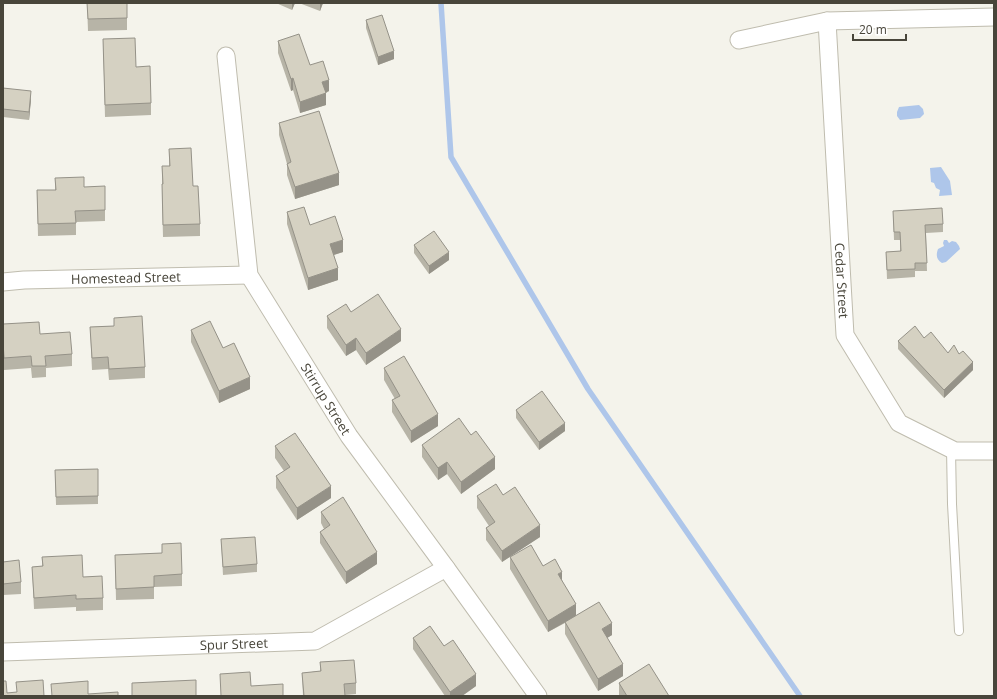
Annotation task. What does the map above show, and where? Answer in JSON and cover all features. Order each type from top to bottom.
[{"type":"street","points":[[739,40],[827,21],[994,17]]},
{"type":"street","name":"Cedar Street","points":[[827,21],[845,335],[899,423],[955,451],[994,451]]},
{"type":"street","name":"Stirrup Street","points":[[226,56],[249,275],[349,436],[538,696]]},
{"type":"street","name":"Homestead Street","points":[[3,282],[24,280],[249,275]]},
{"type":"street","name":"Spur Street","points":[[3,652],[315,641],[446,568]]},
{"type":"lane","points":[[951,449],[952,504],[959,631]]},
{"type":"water","points":[[919,105],[923,109],[924,114],[920,118],[900,120],[897,116],[899,107]]},
{"type":"water","points":[[941,167],[950,181],[952,195],[939,196],[940,190],[936,188],[934,183],[931,182],[930,168]]},
{"type":"water","points":[[944,240],[947,240],[949,243],[952,241],[956,242],[960,249],[946,262],[942,263],[937,257],[937,253],[938,249],[944,246]]},
{"type":"building","points":[[87,3],[127,3],[127,18],[88,19]]},
{"type":"building","points":[[382,15],[394,51],[378,57],[366,20]]},
{"type":"building","points":[[299,34],[310,65],[323,61],[329,80],[322,82],[326,93],[300,102],[293,78],[291,79],[278,41]]},
{"type":"building","points":[[135,38],[136,67],[150,66],[151,103],[105,105],[103,39]]},
{"type":"building","points":[[3,88],[31,91],[29,112],[3,109]]},
{"type":"building","points":[[319,111],[339,173],[295,187],[287,164],[291,162],[279,123]]},
{"type":"building","points":[[191,148],[193,186],[198,186],[200,224],[163,225],[162,166],[170,166],[169,149]]},
{"type":"building","points":[[84,177],[84,187],[105,186],[105,210],[75,211],[76,223],[38,224],[37,190],[56,190],[55,178]]},
{"type":"building","points":[[304,207],[310,225],[335,216],[343,240],[330,244],[338,268],[308,278],[287,212]]},
{"type":"building","points":[[942,208],[943,224],[925,225],[927,263],[915,263],[915,269],[887,270],[886,252],[901,251],[900,232],[894,232],[893,211]]},
{"type":"building","points":[[434,231],[449,252],[429,266],[414,245]]},
{"type":"building","points":[[378,294],[401,329],[366,353],[356,338],[346,345],[327,316],[346,304],[351,312]]},
{"type":"building","points":[[142,316],[145,367],[109,369],[108,357],[92,358],[90,327],[114,326],[114,318]]},
{"type":"building","points":[[210,321],[223,348],[234,343],[250,377],[219,391],[191,330]]},
{"type":"building","points":[[39,322],[40,334],[70,332],[72,354],[45,356],[46,366],[32,366],[31,356],[4,358],[3,324]]},
{"type":"building","points":[[915,326],[924,338],[931,332],[948,353],[954,345],[959,354],[963,351],[973,362],[944,390],[898,341]]},
{"type":"building","points":[[404,356],[438,414],[411,431],[392,400],[400,396],[384,368]]},
{"type":"building","points":[[542,391],[565,423],[539,442],[516,410]]},
{"type":"building","points":[[459,418],[471,435],[476,431],[495,457],[461,482],[447,462],[438,468],[422,445]]},
{"type":"building","points":[[295,433],[331,486],[297,508],[276,476],[290,467],[275,446]]},
{"type":"building","points":[[98,469],[98,496],[56,497],[55,470]]},
{"type":"building","points":[[496,484],[503,495],[515,487],[540,525],[502,551],[486,528],[495,522],[477,496]]},
{"type":"building","points":[[343,497],[377,552],[346,572],[320,532],[330,525],[321,512]]},
{"type":"building","points":[[255,537],[257,564],[223,567],[221,539]]},
{"type":"building","points":[[181,543],[182,574],[154,576],[154,587],[116,589],[115,555],[162,553],[162,544]]},
{"type":"building","points":[[531,545],[543,566],[555,559],[562,572],[558,574],[576,604],[548,621],[510,557]]},
{"type":"building","points":[[82,555],[83,577],[102,576],[103,598],[76,599],[76,595],[34,598],[32,567],[43,566],[42,557]]},
{"type":"building","points":[[19,560],[21,582],[3,584],[3,562]]},
{"type":"building","points":[[599,602],[612,623],[602,629],[623,664],[598,679],[565,622]]},
{"type":"building","points":[[430,626],[444,646],[453,640],[476,674],[450,692],[413,638]]},
{"type":"building","points":[[354,660],[356,683],[344,684],[345,696],[304,696],[302,673],[321,671],[320,662]]},
{"type":"building","points":[[649,664],[669,696],[627,696],[619,683]]},
{"type":"building","points":[[250,672],[251,686],[283,684],[283,696],[221,696],[220,674]]},
{"type":"building","points":[[43,680],[44,696],[3,696],[3,681],[6,681],[7,693],[17,692],[16,682]]},
{"type":"building","points":[[196,680],[196,696],[132,696],[132,683]]},
{"type":"building","points":[[88,681],[88,694],[118,692],[118,696],[52,696],[51,684]]},
{"type":"waterway","points":[[441,3],[451,157],[588,389],[800,696]]}]
